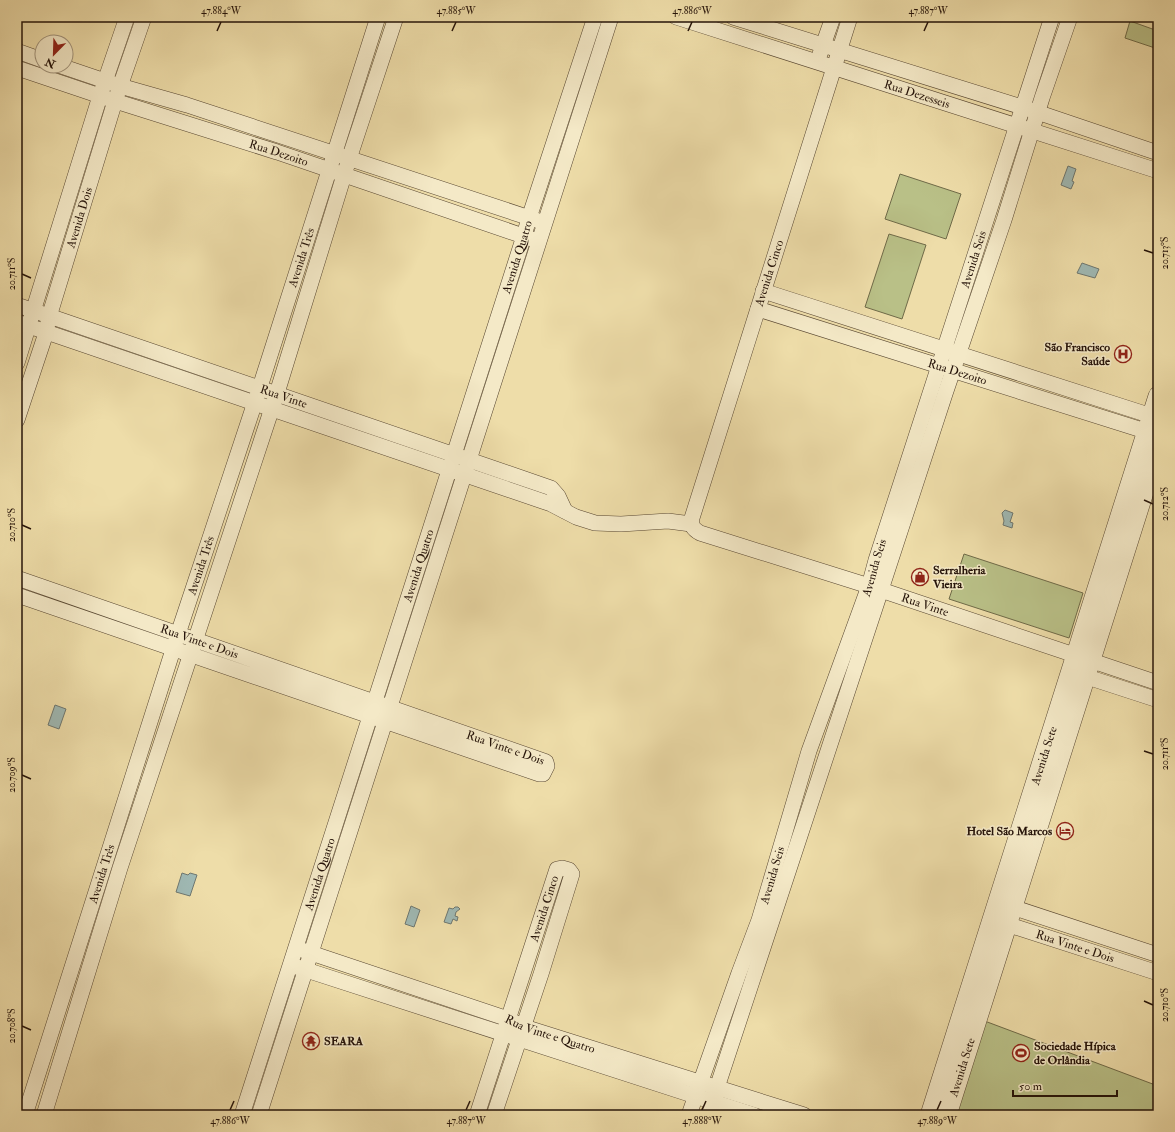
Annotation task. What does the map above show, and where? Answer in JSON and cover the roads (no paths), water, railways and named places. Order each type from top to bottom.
[{"type":"street","name":"Avenida Dois","points":[[17,363],[23,324],[34,311],[100,96],[127,17]]},
{"type":"street","name":"Avenida Dois","points":[[17,420],[46,333],[49,317],[115,101],[144,17]]},
{"type":"street","name":"Avenida Três","points":[[25,1115],[178,634],[260,388],[378,17]]},
{"type":"street","name":"Avenida Três","points":[[44,1115],[120,868],[277,393],[349,159],[396,17]]},
{"type":"street","name":"Avenida Quatro","points":[[242,1115],[448,469],[595,17]]},
{"type":"street","name":"Avenida Quatro","points":[[259,1115],[611,17]]},
{"type":"street","name":"Rua Dezesseis","points":[[676,17],[1158,171]]},
{"type":"street","name":"Rua Dezesseis","points":[[733,17],[1022,107],[1158,153]]},
{"type":"street","points":[[818,62],[832,17]]},
{"type":"street","name":"Avenida Cinco","points":[[692,526],[692,518],[850,17]]},
{"type":"street","name":"Avenida Seis","points":[[712,1101],[875,588],[876,560],[1052,17]]},
{"type":"street","name":"Avenida Seis","points":[[689,1115],[738,973],[759,920],[810,751],[875,588],[953,370],[1004,220],[1037,113],[1070,17]]},
{"type":"street","points":[[17,51],[34,57]]},
{"type":"street","name":"Rua Dezoito","points":[[17,68],[115,101],[277,152],[540,241]]},
{"type":"street","name":"Rua Dezoito","points":[[74,70],[545,223]]},
{"type":"street","name":"Rua Dezoito","points":[[763,291],[944,350],[1153,425]]},
{"type":"street","name":"Rua Vinte","points":[[17,305],[552,488],[558,496],[565,511]]},
{"type":"street","name":"Rua Dezoito","points":[[758,308],[938,366],[1153,425]]},
{"type":"street","name":"Rua Vinte","points":[[23,324],[551,504],[585,520],[608,524],[668,521],[692,526],[700,533],[875,588],[1081,666],[1158,700]]},
{"type":"street","name":"Avenida Sete","points":[[930,1115],[1002,913],[1081,666],[1153,425],[1158,396]]},
{"type":"street","name":"Avenida Sete","points":[[1081,666],[1158,448]]},
{"type":"street","name":"Rua Vinte e Dois","points":[[17,578],[196,640],[372,709]]},
{"type":"street","name":"Rua Vinte e Dois","points":[[17,595],[191,655],[372,709],[544,761],[546,762],[547,766],[544,773],[540,774],[388,714]]},
{"type":"street","name":"Rua Vinte","points":[[1081,666],[1158,683]]},
{"type":"street","name":"Avenida Cinco","points":[[477,1115],[557,869],[560,867],[567,869],[572,874],[522,1033],[494,1115]]},
{"type":"street","name":"Avenida Sete","points":[[947,1115],[1002,913]]},
{"type":"street","name":"Rua Vinte e Dois","points":[[1002,913],[1158,955]]},
{"type":"street","name":"Rua Vinte e Dois","points":[[1002,913],[1158,973]]},
{"type":"street","name":"Rua Vinte e Quatro","points":[[296,949],[508,1019],[522,1033]]},
{"type":"street","name":"Rua Vinte e Quatro","points":[[291,965],[503,1035],[522,1033],[698,1089],[712,1101],[754,1115]]},
{"type":"street","name":"Rua Vinte e Quatro","points":[[712,1101],[804,1115]]},
{"type":"water","points":[[1068,166],[1076,169],[1072,181],[1074,182],[1071,189],[1061,185]]},
{"type":"water","points":[[1082,263],[1099,269],[1095,278],[1077,273]]},
{"type":"water","points":[[1005,510],[1013,513],[1010,522],[1013,523],[1012,528],[1003,525],[1004,521],[1002,513]]},
{"type":"water","points":[[55,705],[66,709],[59,729],[48,725]]},
{"type":"water","points":[[182,873],[197,875],[190,896],[176,892]]},
{"type":"water","points":[[411,906],[420,910],[414,927],[405,924]]},
{"type":"water","points":[[455,907],[460,909],[456,912],[455,916],[458,917],[457,921],[453,919],[451,924],[444,922],[449,908],[453,909]]},
{"type":"place","name":"São Francisco Saúde","points":[[1123,354]]},
{"type":"place","name":"Serralheria Vieira","points":[[920,577]]},
{"type":"place","name":"Hotel São Marcos","points":[[1065,831]]},
{"type":"place","name":"SEARA","points":[[311,1041]]},
{"type":"place","name":"Sociedade Hípica de Orlândia","points":[[1021,1053]]}]
